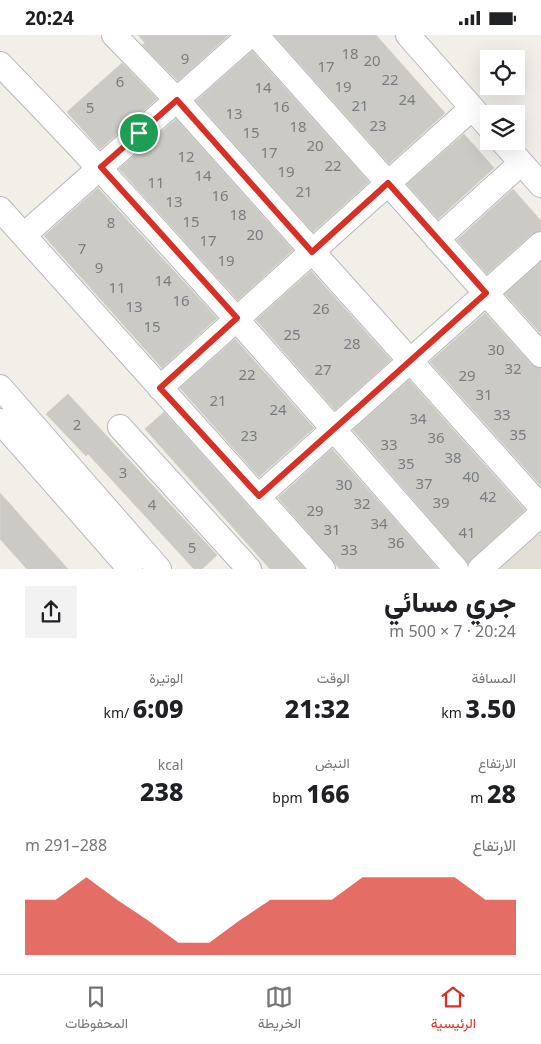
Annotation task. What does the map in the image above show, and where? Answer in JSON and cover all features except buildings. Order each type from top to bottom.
[{"type":"street","points":[[114,35],[177,100],[541,507]]},
{"type":"street","points":[[24,235],[250,35]]},
{"type":"street","points":[[256,35],[541,355]]},
{"type":"street","points":[[408,35],[480,117]]},
{"type":"street","points":[[0,64],[101,167],[237,318],[456,569]]},
{"type":"street","points":[[160,388],[472,109]]},
{"type":"street","points":[[436,239],[534,173],[511,150]]},
{"type":"street","points":[[0,209],[323,569]]},
{"type":"street","points":[[259,496],[541,244]]},
{"type":"street","points":[[0,387],[159,569]]},
{"type":"street","points":[[0,421],[130,569]]},
{"type":"street","points":[[120,427],[249,569]]},
{"type":"street","points":[[480,569],[541,514]]},
{"type":"shaded area","points":[[541,530],[541,569],[498,569]]},
{"type":"route","points":[[177,100],[312,252],[388,183],[486,293],[259,496],[160,388],[237,318],[101,167],[139,133],[177,100]]}]
